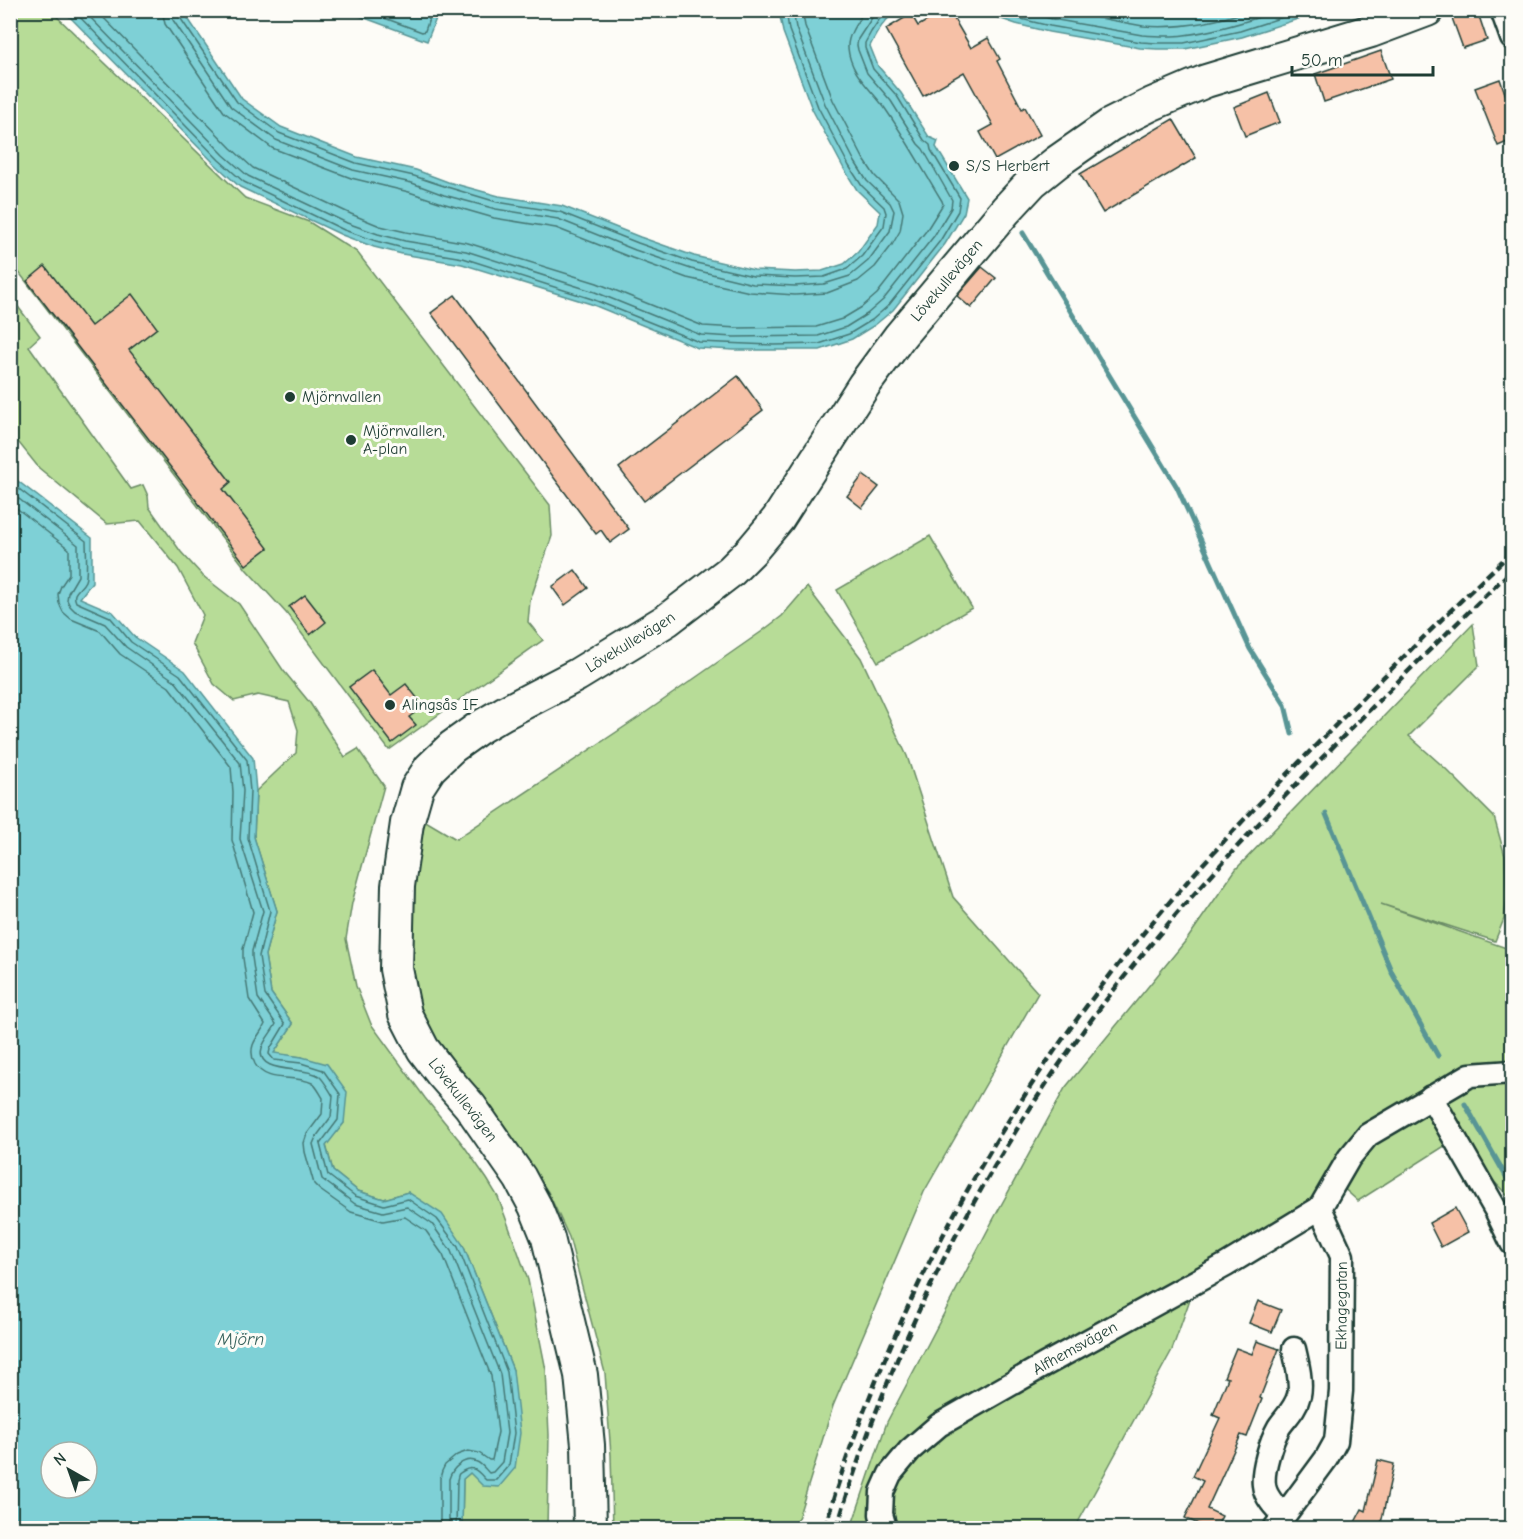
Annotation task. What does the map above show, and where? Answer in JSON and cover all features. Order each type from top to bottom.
[{"type":"street","name":"Lövekullevägen","points":[[590,1528],[588,1445],[581,1376],[548,1238],[520,1178],[470,1106],[423,1049],[405,1014],[396,969],[398,886],[407,823],[417,788],[430,768],[480,727],[504,712],[578,675],[667,620],[731,571],[778,519],[864,385],[900,336],[1006,210],[1032,182],[1057,162],[1110,126],[1152,104],[1206,81],[1371,31],[1427,10]]},
{"type":"street","points":[[1502,10],[1512,38]]},
{"type":"street","points":[[1320,1208],[1349,1158],[1368,1135],[1470,1075],[1512,1072]]},
{"type":"street","points":[[1431,1097],[1497,1212],[1512,1243]]},
{"type":"street","name":"Ekhagegatan","points":[[1279,1522],[1326,1459],[1336,1441],[1339,1421],[1342,1256],[1320,1208]]},
{"type":"street","name":"Alfhemsvägen","points":[[885,1528],[881,1514],[882,1492],[890,1474],[910,1450],[939,1425],[1226,1264],[1320,1208]]},
{"type":"street","points":[[1279,1522],[1263,1487],[1264,1468],[1278,1429],[1291,1413],[1299,1395],[1298,1368],[1294,1349]]},
{"type":"green space","name":"Mjörnvallen","points":[[10,11],[51,11],[245,198],[309,222],[357,252],[550,505],[552,536],[530,601],[528,622],[543,640],[389,750],[287,614],[246,569],[11,262]]},
{"type":"green space","points":[[10,296],[40,336],[29,346],[131,489],[143,485],[148,496],[149,507],[181,552],[203,576],[239,604],[283,670],[310,703],[345,757],[358,749],[384,786],[352,903],[346,939],[356,986],[371,1024],[425,1098],[464,1146],[498,1197],[528,1280],[546,1370],[549,1435],[547,1528],[462,1528],[463,1479],[470,1473],[513,1370],[463,1245],[408,1192],[384,1199],[358,1191],[333,1171],[326,1145],[344,1123],[302,1057],[273,1054],[293,1024],[271,993],[265,955],[277,911],[254,837],[256,791],[296,753],[298,730],[289,702],[258,695],[234,701],[214,684],[192,643],[203,615],[178,568],[140,521],[107,524],[39,468],[11,433]]},
{"type":"green space","points":[[930,536],[972,608],[878,662],[837,590]]},
{"type":"green space","points":[[807,587],[861,658],[907,756],[953,897],[1038,993],[924,1192],[833,1406],[795,1528],[613,1528],[605,1373],[569,1237],[548,1192],[497,1119],[426,1030],[412,981],[412,898],[424,820],[456,839],[642,715],[761,632],[782,616]]},
{"type":"green space","points":[[1473,624],[1479,666],[1409,736],[1494,817],[1505,856],[1507,898],[1504,919],[1495,941],[1381,904],[1512,950],[1512,1204],[1508,1196],[1454,1140],[1358,1201],[1341,1186],[1200,1271],[1172,1350],[1075,1528],[851,1528],[887,1422],[1065,1088],[1188,938],[1236,869]]},
{"type":"water","points":[[1323,10],[1242,37],[1185,49],[1140,48],[1049,32],[978,11]]},
{"type":"water","points":[[64,11],[183,11],[242,99],[281,127],[357,157],[416,170],[448,182],[499,196],[562,206],[694,256],[754,270],[795,272],[822,271],[844,264],[858,252],[878,224],[880,212],[857,190],[812,109],[783,32],[779,11],[898,11],[885,21],[870,46],[878,66],[901,93],[929,137],[938,141],[936,147],[967,198],[964,213],[945,244],[893,310],[875,325],[852,339],[820,350],[698,348],[591,304],[462,264],[374,247],[342,235],[240,187]]},
{"type":"water","points":[[346,11],[439,11],[427,41]]},
{"type":"water","name":"Mjörn","points":[[10,475],[92,538],[92,582],[80,598],[113,612],[135,637],[185,671],[253,758],[256,791],[254,837],[277,911],[265,955],[271,993],[293,1024],[274,1053],[327,1064],[347,1092],[344,1123],[326,1146],[333,1171],[358,1191],[384,1199],[408,1192],[442,1214],[463,1245],[513,1370],[520,1433],[515,1468],[499,1487],[483,1486],[470,1473],[463,1479],[462,1528],[11,1528]]},
{"type":"building","points":[[949,10],[971,48],[988,38],[1000,59],[997,61],[1022,109],[1025,107],[1040,135],[995,160],[980,132],[993,125],[964,72],[923,96],[886,29],[911,14],[918,26]]},
{"type":"building","points":[[1477,10],[1487,40],[1463,48],[1452,18]]},
{"type":"building","points":[[1381,51],[1391,79],[1324,102],[1315,74]]},
{"type":"building","points":[[1500,79],[1512,113],[1512,140],[1498,146],[1475,88]]},
{"type":"building","points":[[1269,93],[1280,122],[1245,136],[1234,107]]},
{"type":"building","points":[[1173,119],[1196,158],[1103,213],[1080,174]]},
{"type":"building","points":[[45,266],[91,326],[132,294],[157,328],[129,350],[231,482],[223,489],[268,548],[246,565],[27,281]]},
{"type":"building","points":[[982,267],[996,278],[971,308],[957,296]]},
{"type":"building","points":[[455,295],[629,529],[610,543],[601,530],[596,534],[431,313]]},
{"type":"building","points":[[738,376],[763,410],[644,501],[619,468]]},
{"type":"building","points":[[863,475],[879,487],[862,508],[847,496]]},
{"type":"building","points":[[575,570],[588,588],[565,605],[552,587]]},
{"type":"building","points":[[305,595],[326,622],[310,635],[289,607]]},
{"type":"building","name":"Alingsås IF","points":[[372,670],[391,695],[406,684],[418,699],[414,702],[420,709],[409,717],[416,725],[392,743],[349,687]]},
{"type":"building","points":[[1455,1208],[1468,1232],[1441,1247],[1429,1223]]},
{"type":"building","points":[[1258,1301],[1281,1310],[1272,1332],[1249,1323]]},
{"type":"building","points":[[1257,1341],[1279,1349],[1247,1437],[1241,1435],[1207,1509],[1222,1516],[1216,1528],[1207,1528],[1185,1518],[1203,1481],[1193,1476],[1220,1418],[1213,1415],[1228,1378],[1224,1377],[1236,1348],[1252,1354]]},
{"type":"building","points":[[1378,1460],[1394,1464],[1380,1528],[1352,1528],[1362,1509],[1366,1511]]},
{"type":"waterway","points":[[1023,233],[1177,487],[1250,649],[1285,705],[1292,734]]},
{"type":"waterway","points":[[1326,814],[1392,973],[1438,1056]]},
{"type":"waterway","points":[[1465,1104],[1512,1187]]},
{"type":"railway","points":[[825,1528],[865,1408],[921,1279],[978,1172],[1042,1068],[1138,939],[1243,820],[1395,665],[1512,552]]},
{"type":"railway","points":[[837,1528],[859,1458],[885,1389],[946,1254],[1019,1125],[1060,1064],[1128,972],[1233,851],[1365,714],[1512,570]]},
{"type":"place","name":"S/S Herbert","points":[[954,166]]},
{"type":"place","name":"Mjörnvallen","points":[[290,397]]},
{"type":"place","name":"Mjörnvallen, A-plan","points":[[351,440]]},
{"type":"place","name":"Alingsås IF","points":[[390,705]]}]
